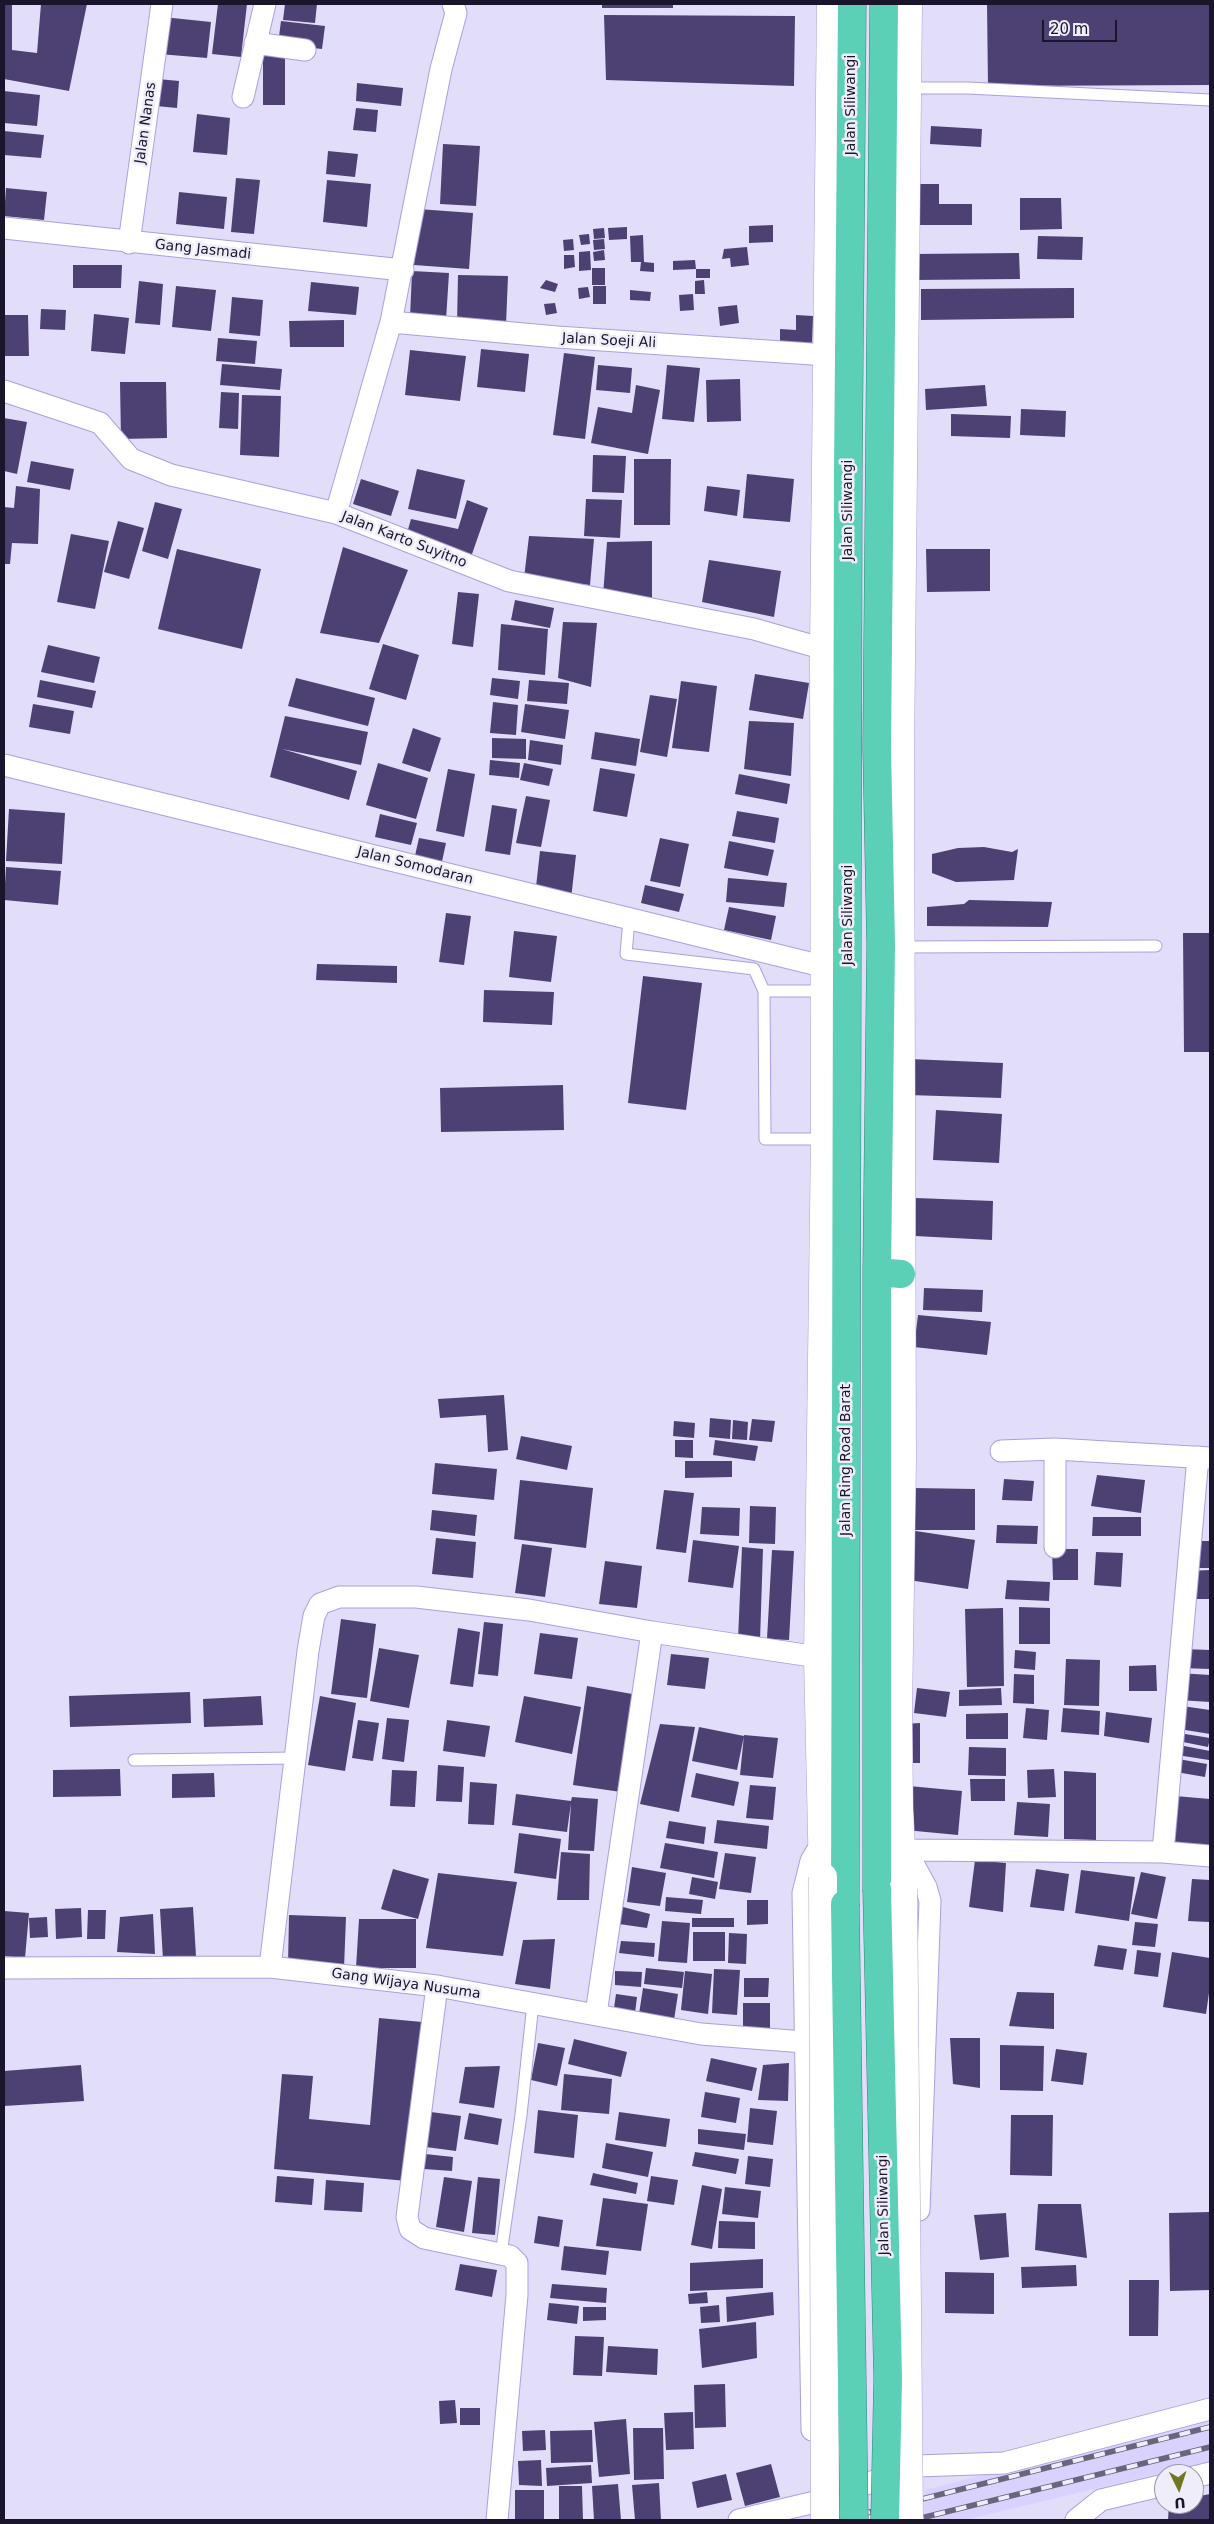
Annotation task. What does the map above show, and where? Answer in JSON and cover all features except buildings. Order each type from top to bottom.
[{"type":"highway","name":"Jalan Siliwangi","points":[[848,1016],[836,791],[852,4]]},
{"type":"highway","points":[[884,4],[896,88],[878,748],[881,945],[879,1014],[889,1273]]},
{"type":"highway","points":[[848,1016],[879,1014]]},
{"type":"highway","name":"Jalan Ring Road Barat","points":[[848,1016],[834,1839],[845,1904],[854,2520]]},
{"type":"highway","points":[[890,1889],[895,1842]]},
{"type":"highway","name":"Jalan Siliwangi","points":[[885,2520],[888,2379],[890,1889]]},
{"type":"street","name":"Jalan Nanas","points":[[129,243],[162,4]]},
{"type":"street","points":[[243,98],[265,4]]},
{"type":"street","points":[[336,513],[392,322],[441,69],[456,13],[453,4]]},
{"type":"street","points":[[820,2511],[823,1877],[834,1839],[818,1657],[826,1139],[825,979],[836,791],[824,649],[831,4]]},
{"type":"street","points":[[908,4],[896,88],[902,947],[889,1273],[902,1460],[895,1842],[926,1887],[930,1901],[919,2192],[917,2466]]},
{"type":"street","points":[[255,44],[305,50]]},
{"type":"street","name":"Gang Jasmadi","points":[[4,228],[129,243],[403,270]]},
{"type":"street","name":"Jalan Soeji Ali","points":[[392,322],[556,338],[827,355]]},
{"type":"street","name":"Jalan Karto Suyitno","points":[[4,391],[100,423],[131,459],[171,474],[336,513],[509,582],[754,629],[824,649]]},
{"type":"street","name":"Jalan Somodaran","points":[[4,765],[629,920],[825,979]]},
{"type":"street","points":[[1001,1451],[1055,1450],[1204,1458],[1162,1852]]},
{"type":"street","points":[[1055,1450],[1055,1547]]},
{"type":"street","points":[[270,1967],[293,1758],[314,1616],[320,1604],[339,1598],[416,1597],[529,1610],[652,1632],[818,1657]]},
{"type":"street","points":[[596,2014],[652,1632]]},
{"type":"street","points":[[820,2511],[809,2364],[804,2042],[804,1893],[811,1861],[834,1839]]},
{"type":"street","points":[[895,1842],[1162,1852],[1210,1856]]},
{"type":"street","points":[[890,1889],[909,2520]]},
{"type":"street","name":"Gang Wijaya Nusuma","points":[[4,1968],[270,1967],[437,1986],[701,2034],[804,2042]]},
{"type":"street","points":[[437,1986],[407,2217],[410,2229],[424,2238],[510,2256],[517,2263],[518,2286],[497,2520]]},
{"type":"street","points":[[738,2520],[820,2511],[917,2466],[1004,2463],[1210,2409]]},
{"type":"street","points":[[1079,2519],[1101,2500],[1154,2487]]},
{"type":"lane","points":[[896,88],[968,88],[1210,100]]},
{"type":"lane","points":[[629,920],[626,954],[754,969],[764,991],[765,1139],[826,1139]]},
{"type":"lane","points":[[902,947],[1156,946]]},
{"type":"lane","points":[[764,991],[825,979]]},
{"type":"lane","points":[[134,1760],[293,1758]]},
{"type":"lane","points":[[501,2254],[521,2114],[533,2004]]},
{"type":"shaded area","points":[[1210,2416],[1210,2461],[1198,2464],[1154,2464],[1154,2474],[965,2520],[924,2520],[925,2490]]},
{"type":"railway","points":[[838,2520],[1210,2427]]},
{"type":"railway","points":[[913,2520],[1210,2447]]}]
